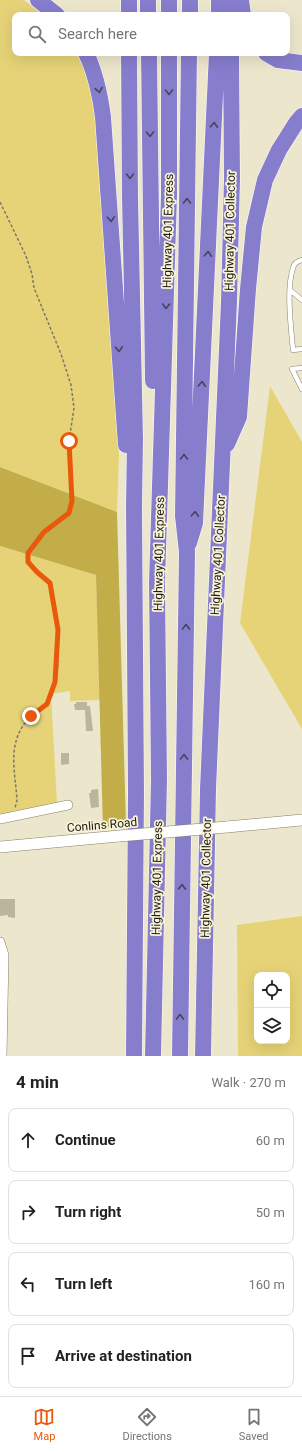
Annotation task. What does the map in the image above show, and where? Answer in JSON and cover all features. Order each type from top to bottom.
[{"type":"highway","points":[[38,0],[53,12]]},
{"type":"highway","points":[[129,0],[129,12]]},
{"type":"highway","points":[[148,0],[148,12]]},
{"type":"highway","points":[[169,0],[169,12]]},
{"type":"highway","points":[[190,0],[190,12]]},
{"type":"highway","points":[[219,0],[219,12]]},
{"type":"highway","points":[[230,0],[230,12]]},
{"type":"highway","points":[[241,0],[243,12]]},
{"type":"highway","points":[[87,56],[98,85],[103,117],[115,274],[124,431],[134,506]]},
{"type":"highway","points":[[129,56],[130,197],[135,439],[136,793],[134,1056]]},
{"type":"highway","points":[[149,56],[151,270],[157,583]]},
{"type":"highway","name":"Highway 401 Express","points":[[153,1056],[159,779],[157,583],[169,195],[169,56]]},
{"type":"highway","name":"Highway 401 Express","points":[[180,1056],[187,552],[183,516],[189,56]]},
{"type":"highway","points":[[187,552],[195,523],[217,56]]},
{"type":"highway","name":"Highway 401 Collector","points":[[203,1056],[208,789],[229,310],[232,178],[231,56]]},
{"type":"highway","points":[[271,56],[278,60],[302,63]]},
{"type":"highway","points":[[223,455],[239,417],[254,227],[265,180],[280,150],[296,123],[302,116]]},
{"type":"street","name":"Conlins Road","points":[[0,819],[68,805]]},
{"type":"street","name":"Conlins Road","points":[[0,847],[302,820]]},
{"type":"street","points":[[0,942],[4,955],[2,1056]]},
{"type":"lane","points":[[302,260],[296,262],[293,267],[290,290],[293,350],[302,349]]},
{"type":"lane","points":[[290,290],[302,300]]},
{"type":"lane","points":[[302,368],[292,369],[302,389]]},
{"type":"path","points":[[0,202],[26,256],[32,274],[34,288],[65,366],[71,385],[74,408],[69,441],[72,501],[69,513],[44,532],[28,553],[28,562],[50,583],[58,630],[57,658],[55,682],[47,704],[31,716],[18,733],[14,750],[17,800],[14,816]]},
{"type":"shaded area","points":[[0,0],[24,0],[39,12],[12,12],[12,56],[78,56],[90,79],[97,116],[110,284],[119,455],[117,512],[0,467]]},
{"type":"shaded area","points":[[270,386],[302,442],[302,729],[240,623]]},
{"type":"shaded area","points":[[0,467],[117,512],[126,825],[103,828],[96,575],[0,546]]},
{"type":"shaded area","points":[[0,546],[96,575],[100,700],[70,701],[70,691],[51,694],[57,803],[0,816]]},
{"type":"shaded area","points":[[302,916],[302,1056],[238,1056],[237,925]]},
{"type":"building","points":[[76,702],[87,702],[87,706],[90,706],[93,731],[86,731],[85,710],[75,710],[74,704],[76,704]]},
{"type":"building","points":[[61,753],[69,753],[69,764],[61,765]]},
{"type":"building","points":[[98,789],[99,807],[91,808],[89,793],[91,793],[91,790]]},
{"type":"building","points":[[0,899],[15,899],[15,918],[8,917],[8,915],[0,916]]},
{"type":"route","points":[[31,716],[47,704],[55,682],[58,630],[50,583],[28,562],[28,553],[44,532],[69,513],[72,501],[69,441]]}]
